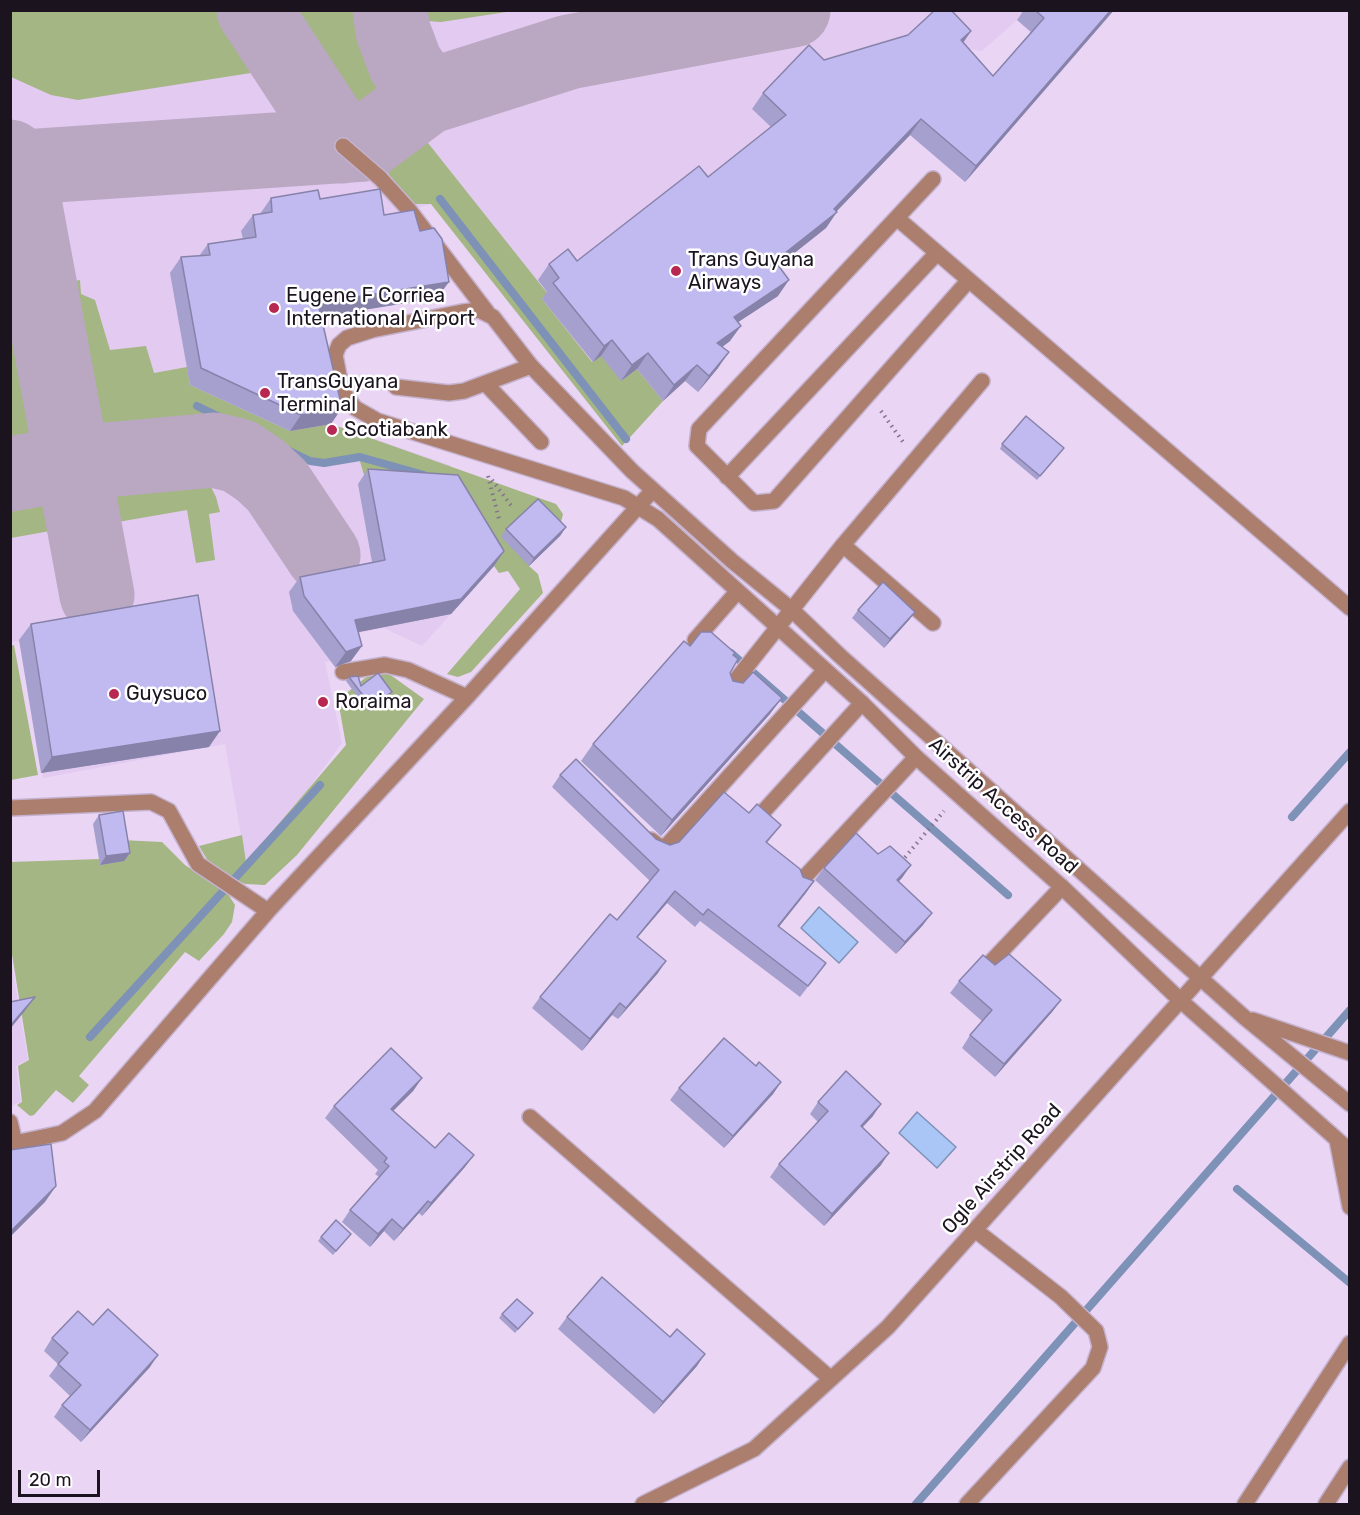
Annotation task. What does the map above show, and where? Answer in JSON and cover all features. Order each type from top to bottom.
[{"type":"street","name":"Airstrip Access Road","points":[[343,146],[380,178],[409,210],[487,312],[507,332],[531,366],[632,471],[732,561],[791,609],[839,655],[1244,1017],[1350,1104]]},
{"type":"street","points":[[933,179],[699,429],[697,446],[754,503],[774,501],[969,280]]},
{"type":"street","points":[[898,219],[1350,608]]},
{"type":"street","points":[[727,477],[937,253]]},
{"type":"street","name":"Airstrip Access Road","points":[[487,312],[479,310],[462,312],[347,338],[339,345],[335,355],[342,391],[355,408],[378,421],[624,498],[641,506],[862,703],[916,756],[1062,887],[1181,1001],[1350,1151]]},
{"type":"street","points":[[396,387],[449,393],[531,366]]},
{"type":"street","points":[[728,690],[843,545],[982,381]]},
{"type":"street","points":[[485,383],[541,442]]},
{"type":"street","points":[[10,1122],[13,1143],[62,1133],[95,1111],[268,911],[467,697],[653,490]]},
{"type":"street","points":[[843,545],[933,623]]},
{"type":"street","points":[[698,637],[738,592]]},
{"type":"street","points":[[343,672],[384,665],[408,670],[467,697]]},
{"type":"street","points":[[639,829],[655,844],[664,847],[825,670]]},
{"type":"street","points":[[763,812],[862,703]]},
{"type":"street","points":[[801,881],[916,756]]},
{"type":"street","points":[[10,808],[151,802],[169,812],[188,851],[198,864],[268,911]]},
{"type":"street","name":"Ogle Airstrip Road","points":[[643,1504],[754,1449],[888,1327],[1350,811]]},
{"type":"street","points":[[991,962],[1062,887]]},
{"type":"street","points":[[1244,1017],[1350,1053]]},
{"type":"street","points":[[530,1117],[831,1379]]},
{"type":"street","points":[[1337,1140],[1350,1207]]},
{"type":"street","points":[[967,1504],[1093,1368],[1100,1347],[1096,1331],[1061,1297],[975,1230]]},
{"type":"street","points":[[1245,1504],[1350,1343]]},
{"type":"street","points":[[1326,1504],[1350,1467]]},
{"type":"path","points":[[499,519],[487,474],[513,508]]},
{"type":"path","points":[[899,865],[945,810]]},
{"type":"shaded area","points":[[10,11],[1114,11],[965,182],[930,152],[1032,34],[1017,20],[982,51],[960,47],[797,191],[826,228],[764,277],[778,296],[723,332],[730,341],[706,359],[718,368],[698,392],[685,381],[663,401],[622,446],[431,204],[403,212],[429,243],[437,298],[307,319],[331,424],[450,465],[499,573],[494,566],[422,646],[384,628],[346,635],[350,657],[325,662],[342,743],[301,799],[246,863],[225,744],[43,778],[20,641],[10,642]]},
{"type":"shaded area","points":[[10,953],[28,1060],[16,1066],[21,1102],[11,1106]]},
{"type":"green space","points":[[10,11],[227,11],[270,70],[78,100],[51,95],[11,77]]},
{"type":"green space","points":[[261,11],[368,11],[372,63],[385,96],[384,107],[378,115],[370,122],[359,123],[340,113]]},
{"type":"green space","points":[[409,11],[513,11],[441,22],[427,21],[414,16]]},
{"type":"green space","points":[[414,135],[428,143],[548,294],[542,299],[592,362],[614,345],[621,381],[637,369],[663,401],[622,446],[431,204],[415,204],[389,175],[384,161],[388,147],[401,136]]},
{"type":"green space","points":[[80,280],[81,294],[95,300],[110,350],[146,346],[154,373],[187,367],[190,385],[290,431],[331,424],[556,504],[563,514],[561,522],[529,566],[538,574],[543,593],[471,672],[458,677],[447,674],[520,589],[508,571],[499,573],[494,566],[367,485],[359,458],[304,464],[305,484],[292,485],[280,470],[264,458],[209,429],[191,426],[97,435],[82,434],[74,422],[51,285]]},
{"type":"green space","points":[[17,292],[42,426],[39,439],[31,448],[11,455],[10,293]]},
{"type":"green space","points":[[166,462],[195,472],[211,487],[216,497],[220,512],[209,514],[215,560],[196,563],[187,510],[95,526],[84,474]]},
{"type":"green space","points":[[45,483],[50,531],[11,538],[11,487]]},
{"type":"green space","points":[[14,645],[38,775],[11,780],[10,646]]},
{"type":"green space","points":[[385,671],[424,699],[297,855],[265,885],[245,884],[225,875],[208,861],[199,846],[242,835],[246,862],[346,745],[338,700],[365,678]]},
{"type":"green space","points":[[121,840],[162,842],[185,865],[228,894],[235,905],[232,922],[199,961],[185,952],[79,1076],[89,1085],[73,1103],[56,1090],[34,1115],[30,1116],[17,1105],[22,1102],[18,1066],[29,1060],[11,948],[10,862],[100,859],[101,864]]},
{"type":"water","points":[[819,907],[858,942],[839,963],[801,928]]},
{"type":"water","points":[[917,1112],[956,1147],[937,1168],[899,1133]]},
{"type":"building","points":[[935,10],[951,10],[971,31],[961,40],[993,76],[1044,18],[1035,10],[1111,10],[976,166],[921,119],[834,209],[837,212],[775,261],[789,280],[734,317],[741,326],[717,343],[729,352],[709,376],[697,365],[674,385],[648,353],[632,365],[612,340],[604,346],[553,283],[559,278],[549,264],[568,249],[577,261],[699,166],[708,177],[786,115],[763,93],[809,45],[824,60],[908,35]]},
{"type":"building","name":"Eugene F Corriea International Airport","points":[[380,189],[384,215],[414,210],[420,231],[434,228],[442,239],[449,282],[318,303],[342,408],[301,415],[201,368],[181,257],[210,255],[208,244],[256,237],[253,215],[272,212],[271,198],[318,190],[320,199]]},
{"type":"building","points":[[1026,416],[1064,448],[1040,476],[1002,444]]},
{"type":"building","points":[[368,469],[458,475],[504,551],[461,599],[355,620],[362,646],[346,652],[304,596],[300,577],[385,560]]},
{"type":"building","points":[[538,499],[566,527],[534,558],[506,529]]},
{"type":"building","points":[[883,582],[915,612],[890,639],[858,610]]},
{"type":"building","name":"Guysuco","points":[[198,595],[220,731],[52,757],[31,624]]},
{"type":"building","points":[[701,632],[711,632],[735,653],[733,655],[738,659],[730,673],[733,681],[743,683],[753,672],[782,698],[672,820],[593,744],[684,641],[690,646]]},
{"type":"building","points":[[378,673],[392,692],[371,706],[349,677],[358,676],[361,686]]},
{"type":"building","points":[[576,759],[656,839],[670,845],[679,842],[724,792],[749,813],[757,804],[781,825],[766,842],[800,869],[803,877],[814,881],[778,926],[826,963],[808,986],[708,909],[703,915],[675,891],[637,937],[666,961],[626,1008],[620,1003],[590,1039],[540,997],[610,914],[617,920],[659,870],[560,775]]},
{"type":"building","points":[[123,811],[130,853],[106,856],[99,815]]},
{"type":"building","points":[[856,833],[878,854],[890,846],[911,865],[897,880],[932,913],[905,942],[824,868]]},
{"type":"building","points":[[1009,954],[1061,1000],[1004,1064],[970,1035],[992,1010],[959,981],[983,955],[995,965]]},
{"type":"building","points":[[35,997],[10,1026],[10,1002]]},
{"type":"building","points":[[724,1038],[756,1066],[759,1062],[781,1082],[733,1136],[679,1088]]},
{"type":"building","points":[[391,1048],[422,1078],[391,1109],[435,1148],[449,1133],[474,1155],[431,1203],[428,1201],[403,1229],[392,1219],[378,1234],[350,1210],[389,1166],[384,1162],[387,1158],[334,1106]]},
{"type":"building","points":[[846,1071],[881,1104],[861,1126],[889,1153],[832,1214],[779,1164],[828,1111],[818,1102]]},
{"type":"building","points":[[51,1144],[56,1186],[10,1232],[10,1150]]},
{"type":"building","points":[[336,1220],[351,1234],[336,1251],[321,1237]]},
{"type":"building","points":[[602,1277],[670,1337],[677,1329],[705,1354],[663,1402],[567,1317]]},
{"type":"building","points":[[517,1299],[533,1313],[518,1329],[502,1314]]},
{"type":"building","points":[[108,1309],[158,1355],[90,1430],[62,1405],[81,1385],[58,1364],[68,1353],[52,1338],[78,1311],[93,1325]]},
{"type":"waterway","points":[[440,199],[626,439]]},
{"type":"waterway","points":[[197,406],[310,461],[324,463],[360,457],[424,475]]},
{"type":"waterway","points":[[731,653],[1008,895]]},
{"type":"waterway","points":[[1292,817],[1350,752]]},
{"type":"waterway","points":[[90,1037],[320,785]]},
{"type":"waterway","points":[[916,1504],[1350,1010]]},
{"type":"waterway","points":[[1237,1189],[1350,1283]]},
{"type":"taxiway","points":[[254,10],[343,146]]},
{"type":"taxiway","points":[[390,10],[393,31],[405,63],[427,97]]},
{"type":"taxiway","points":[[10,168],[364,144],[427,97],[569,52],[793,10]]},
{"type":"taxiway","points":[[10,157],[24,201],[97,595]]},
{"type":"taxiway","points":[[10,474],[74,463],[214,450],[239,456],[260,470],[277,486],[323,555]]},
{"type":"place","name":"Trans Guyana Airways","points":[[676,271]]},
{"type":"place","name":"Eugene F Corriea International Airport","points":[[274,308]]},
{"type":"place","name":"TransGuyana Terminal","points":[[265,393]]},
{"type":"place","name":"Scotiabank","points":[[332,430]]},
{"type":"place","name":"Guysuco","points":[[114,694]]},
{"type":"place","name":"Roraima","points":[[323,702]]}]
